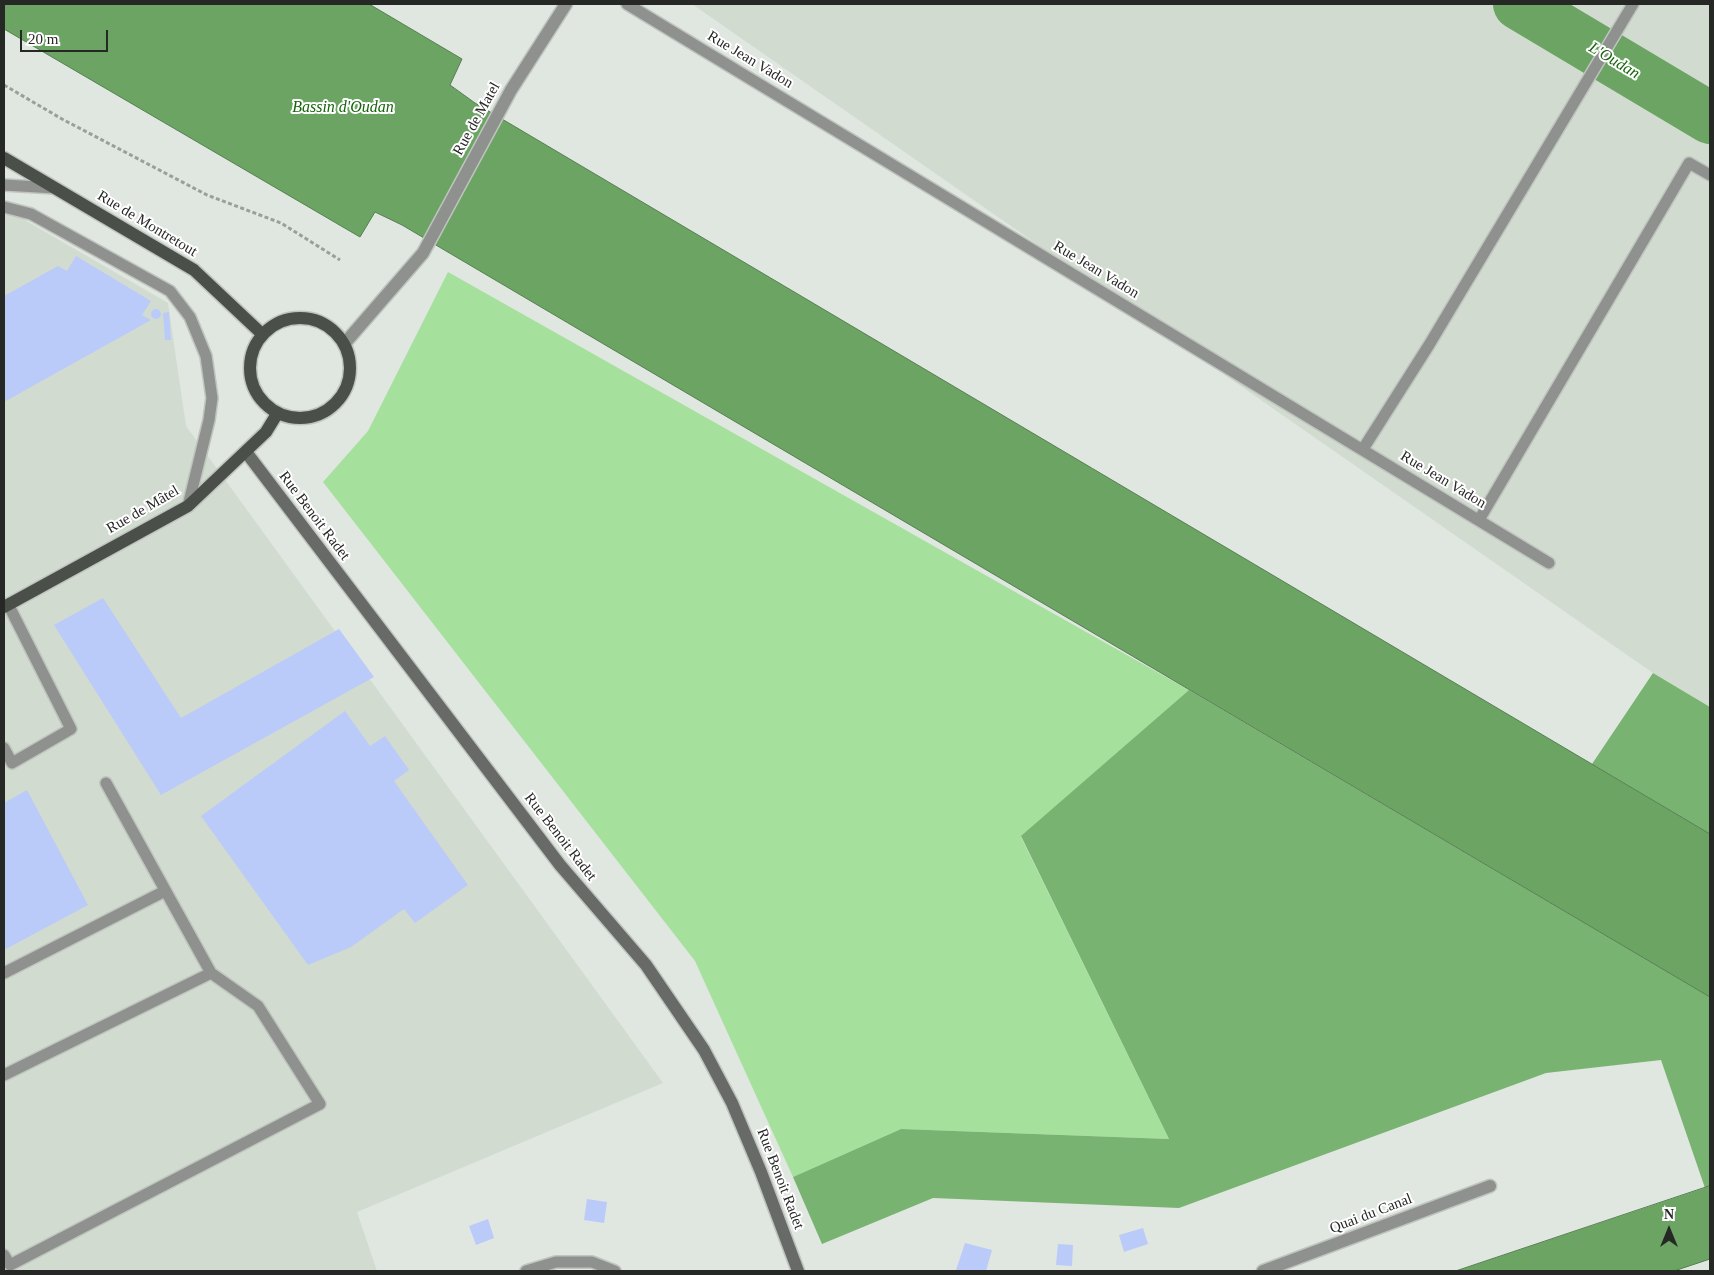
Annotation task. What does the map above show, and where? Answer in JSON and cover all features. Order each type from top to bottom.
[{"type":"main road","name":"Rue de Montretout","points":[[4,158],[194,270],[262,334]]},
{"type":"main road","points":[[306,317],[328,325],[345,343],[352,368],[346,393],[327,412],[302,420],[277,414],[259,399],[250,378],[251,354],[262,334],[282,320],[306,317]]},
{"type":"main road","name":"Rue de Mâtel","points":[[6,605],[188,506],[266,432],[277,414]]},
{"type":"street","name":"Rue de Matel","points":[[345,343],[423,253],[511,90],[566,4]]},
{"type":"street","name":"Rue Benoit Radet","points":[[246,452],[560,865],[646,965],[704,1050],[732,1103],[761,1172],[798,1271]]},
{"type":"street","name":"Quai du Canal","points":[[1263,1271],[1490,1186]]},
{"type":"lane","name":"Rue Jean Vadon","points":[[627,4],[1549,563]]},
{"type":"lane","points":[[1363,449],[1429,345],[1633,4]]},
{"type":"lane","points":[[1479,520],[1689,163],[1710,175]]},
{"type":"lane","points":[[4,185],[55,188]]},
{"type":"lane","points":[[4,207],[31,214],[170,291],[190,318],[206,356],[212,398],[209,420],[188,506]]},
{"type":"lane","points":[[4,748],[12,763],[71,729],[6,605]]},
{"type":"lane","points":[[4,1255],[10,1265],[320,1104],[258,1006],[211,973],[106,783]]},
{"type":"lane","points":[[4,973],[165,891]]},
{"type":"lane","points":[[4,1075],[211,973]]},
{"type":"lane","points":[[526,1271],[556,1262],[592,1262],[614,1271]]},
{"type":"path","points":[[4,85],[62,119],[207,195],[281,223],[340,260]]},
{"type":"shaded area","points":[[692,4],[1710,4],[1710,707],[1653,673]]},
{"type":"shaded area","points":[[4,208],[168,303],[186,426],[663,1083],[357,1212],[377,1271],[4,1271]]},
{"type":"shaded area","points":[[448,272],[1189,690],[1021,837],[1169,1139],[901,1129],[793,1177],[695,961],[323,482],[368,431]]},
{"type":"shaded area","points":[[1653,673],[1710,707],[1710,834],[1592,764]]},
{"type":"shaded area","points":[[1189,690],[1710,997],[1710,1186],[1705,1188],[1661,1060],[1546,1073],[1179,1208],[933,1198],[822,1244],[793,1177],[901,1129],[1169,1139],[1021,836]]},
{"type":"water","name":"Bassin d'Oudan","points":[[4,4],[369,4],[462,59],[450,85],[475,103],[1710,834],[1710,997],[402,225],[375,212],[360,237],[4,29]]},
{"type":"water","points":[[1710,1186],[1710,1259],[1674,1271],[1456,1271]]},
{"type":"building","points":[[76,256],[151,301],[142,315],[151,320],[4,402],[4,296],[58,266],[67,271]]},
{"type":"building","points":[[154,309],[158,309],[161,314],[160,318],[154,319],[151,316],[151,312]]},
{"type":"building","points":[[169,312],[171,340],[165,340],[163,313]]},
{"type":"building","points":[[103,598],[181,718],[339,629],[374,677],[161,795],[54,625]]},
{"type":"building","points":[[345,711],[370,746],[385,736],[409,770],[394,781],[468,885],[415,923],[404,909],[351,947],[308,965],[201,816]]},
{"type":"building","points":[[27,790],[88,905],[4,950],[4,803]]},
{"type":"building","points":[[587,1199],[607,1202],[604,1223],[584,1220]]},
{"type":"building","points":[[488,1219],[494,1238],[476,1245],[469,1226]]},
{"type":"building","points":[[1143,1228],[1148,1244],[1124,1252],[1119,1235]]},
{"type":"building","points":[[965,1243],[992,1250],[986,1271],[956,1270]]},
{"type":"building","points":[[1058,1244],[1073,1245],[1072,1266],[1056,1265]]},
{"type":"waterway","name":"L'Oudan","points":[[1519,4],[1710,118]]}]
